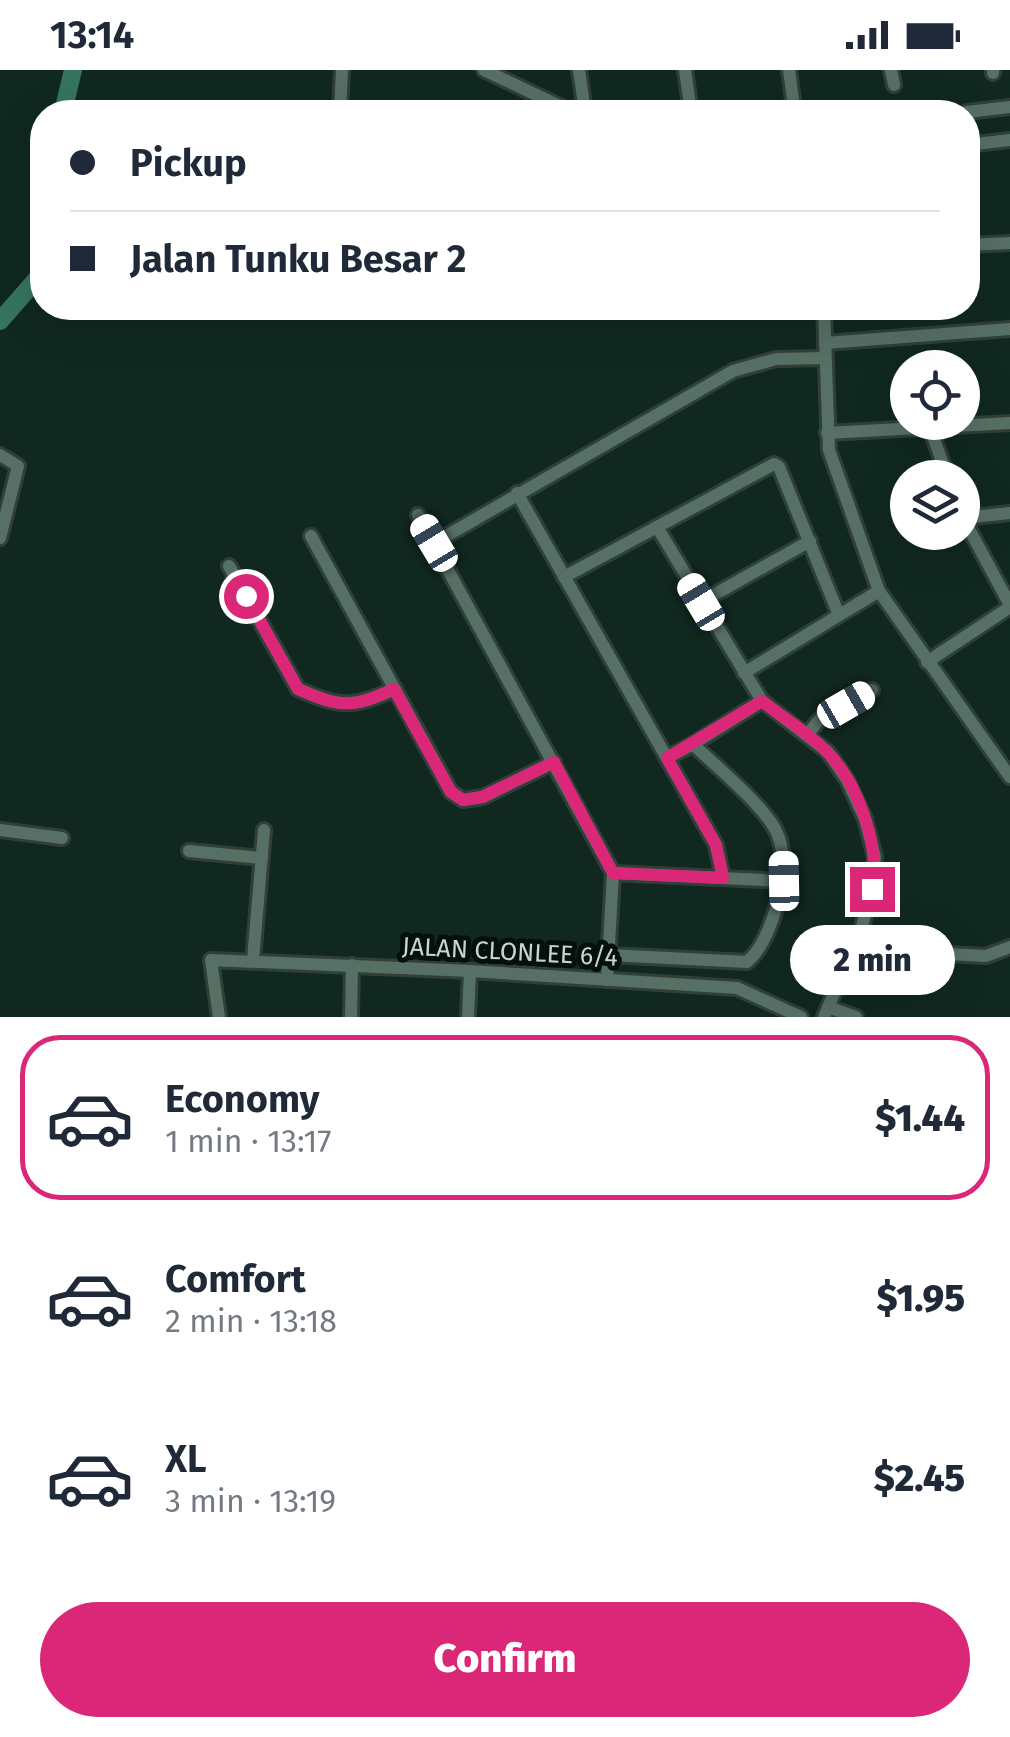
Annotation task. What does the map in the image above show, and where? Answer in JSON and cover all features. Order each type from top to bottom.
[{"type":"street","points":[[341,100],[342,70]]},
{"type":"street","points":[[484,70],[547,100]]},
{"type":"street","points":[[580,70],[584,100]]},
{"type":"street","points":[[685,70],[690,100]]},
{"type":"street","points":[[789,70],[793,100]]},
{"type":"street","points":[[891,70],[894,85]]},
{"type":"street","points":[[980,110],[1010,107]]},
{"type":"street","points":[[980,144],[1010,140],[1010,148]]},
{"type":"street","points":[[980,245],[1010,242]]},
{"type":"street","points":[[825,320],[829,450],[878,591],[1007,768]]},
{"type":"street","points":[[826,342],[1010,329]]},
{"type":"street","points":[[434,543],[733,372],[776,359],[826,358]]},
{"type":"street","points":[[980,423],[1010,422]]},
{"type":"street","points":[[827,433],[890,428]]},
{"type":"street","points":[[0,455],[18,466],[0,538]]},
{"type":"street","points":[[564,576],[774,464],[779,467],[839,615]]},
{"type":"street","points":[[517,493],[716,845],[723,878]]},
{"type":"street","points":[[980,516],[1010,514]]},
{"type":"street","points":[[418,516],[613,873],[608,980]]},
{"type":"street","points":[[657,527],[762,701],[808,734],[839,765],[865,819],[874,845],[876,873],[861,930],[826,1012],[856,1017]]},
{"type":"street","points":[[311,536],[451,792],[463,800],[482,797],[554,762]]},
{"type":"street","points":[[701,602],[810,540]]},
{"type":"street","points":[[927,662],[1010,606],[980,549]]},
{"type":"street","points":[[229,566],[298,689],[347,705],[362,704],[394,689]]},
{"type":"street","points":[[744,673],[878,591]]},
{"type":"street","points":[[808,734],[820,720],[872,690]]},
{"type":"street","points":[[667,758],[762,701]]},
{"type":"street","points":[[609,956],[746,962],[754,956],[769,924],[784,881],[783,851],[776,829],[693,744]]},
{"type":"street","points":[[0,830],[62,838]]},
{"type":"street","points":[[252,960],[264,830]]},
{"type":"street","points":[[189,851],[262,858]]},
{"type":"street","points":[[613,873],[784,881]]},
{"type":"street","points":[[861,930],[928,953],[986,956],[1010,947]]},
{"type":"street","name":"JALAN CLONLEE 6/4","points":[[220,1017],[211,960],[737,988],[800,1017]]},
{"type":"street","points":[[350,1017],[352,965]]},
{"type":"street","points":[[468,1017],[470,971]]},
{"type":"waterway","points":[[66,100],[73,70]]},
{"type":"waterway","points":[[0,321],[30,287]]},
{"type":"route","points":[[246,596],[298,689],[347,705],[362,704],[394,689],[451,792],[463,800],[482,797],[554,762],[613,873],[723,878],[716,845],[667,758],[762,701],[828,752],[848,780],[874,845],[876,873],[872,889]]}]
